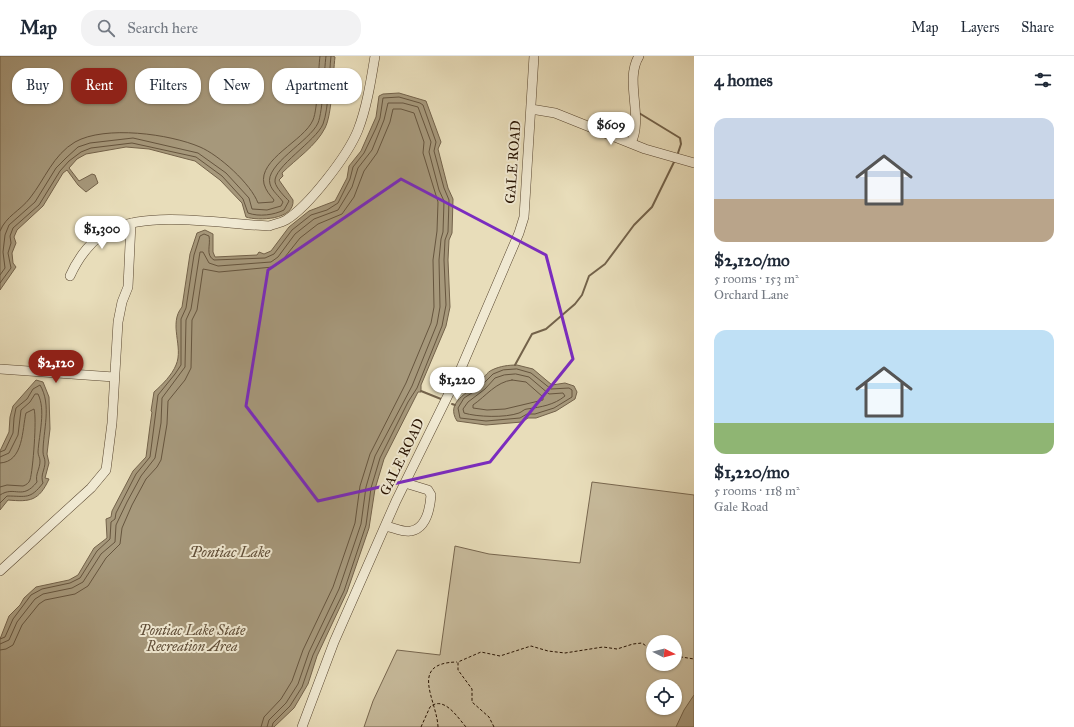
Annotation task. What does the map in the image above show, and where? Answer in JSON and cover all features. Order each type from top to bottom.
[{"type":"street","points":[[70,276],[81,256],[92,245],[111,230],[131,223],[154,220],[269,226],[286,220],[318,190],[338,165],[350,146],[361,120],[375,56]]},
{"type":"street","name":"GALE ROAD","points":[[302,727],[321,672],[405,482],[459,372],[519,233],[524,217],[534,56]]},
{"type":"street","points":[[631,143],[637,126],[634,72],[639,56]]},
{"type":"street","points":[[531,109],[555,114],[663,155],[694,163]]},
{"type":"street","points":[[0,571],[91,488],[106,470],[112,424],[118,322],[122,302],[128,287],[131,223]]},
{"type":"street","points":[[0,369],[114,378]]},
{"type":"street","points":[[386,526],[410,532],[420,527],[429,511],[431,495],[428,490],[405,482]]},
{"type":"path","points":[[438,727],[434,704],[427,681],[429,675],[440,666],[458,662],[476,653],[486,652],[500,656],[531,646],[548,651],[564,653],[603,648],[617,649],[642,643],[646,646]]},
{"type":"path","points":[[682,657],[694,659]]},
{"type":"path","points":[[458,662],[458,670],[472,689],[472,702],[489,717],[494,727]]},
{"type":"path","points":[[421,727],[426,713],[434,704]]},
{"type":"path","points":[[434,704],[447,707],[466,727]]},
{"type":"highlighted area","points":[[401,179],[546,255],[573,359],[490,462],[318,501],[246,406],[268,270]]},
{"type":"shaded area","points":[[592,482],[694,495],[694,727],[364,727],[373,701],[397,650],[440,655],[455,546],[489,554],[580,563]]},
{"type":"water","points":[[0,56],[335,57],[334,68],[272,68],[272,104],[331,104],[327,122],[321,135],[282,173],[283,176],[279,180],[293,200],[292,207],[288,212],[275,218],[267,219],[246,217],[242,203],[220,180],[195,161],[149,149],[126,147],[86,154],[77,159],[69,168],[79,181],[92,174],[95,175],[98,183],[86,192],[78,185],[67,170],[63,173],[43,206],[17,230],[14,237],[16,243],[12,253],[13,263],[16,267],[0,290]]},
{"type":"water","name":"Pontiac Lake","points":[[399,93],[426,101],[441,142],[438,149],[448,188],[453,199],[452,233],[449,240],[448,260],[450,307],[446,326],[421,385],[421,392],[418,392],[384,459],[375,489],[369,528],[347,592],[317,656],[308,684],[294,708],[274,727],[0,727],[0,639],[9,616],[20,605],[24,598],[36,587],[69,580],[78,575],[94,548],[107,538],[106,519],[111,517],[112,511],[133,471],[146,457],[154,392],[172,372],[178,358],[176,321],[182,307],[190,254],[197,233],[205,230],[213,234],[213,252],[215,257],[257,255],[259,252],[264,254],[271,251],[289,227],[309,211],[335,201],[347,178],[349,166],[361,151],[376,117],[379,96],[383,94]]},
{"type":"water","points":[[517,365],[533,369],[552,385],[565,383],[574,386],[577,392],[575,399],[556,411],[536,418],[528,418],[522,422],[486,425],[457,421],[454,414],[454,408],[456,403],[464,394],[479,383],[490,371],[501,367]]},
{"type":"water","points":[[36,380],[43,382],[49,397],[50,429],[47,454],[49,463],[45,478],[49,479],[37,496],[22,501],[8,500],[0,510],[0,451],[9,432],[10,417],[13,406]]},
{"type":"water","points":[[694,695],[694,727],[676,727],[684,710]]},
{"type":"waterway","points":[[639,113],[680,138],[681,144],[677,156]]},
{"type":"waterway","points":[[515,365],[532,334],[546,329],[575,304],[582,295],[589,276],[605,264],[634,225],[652,207],[675,160]]},
{"type":"waterway","points":[[421,391],[441,399]]},
{"type":"park label","name":"Pontiac Lake State Recreation Area","points":[[192,638]]}]
